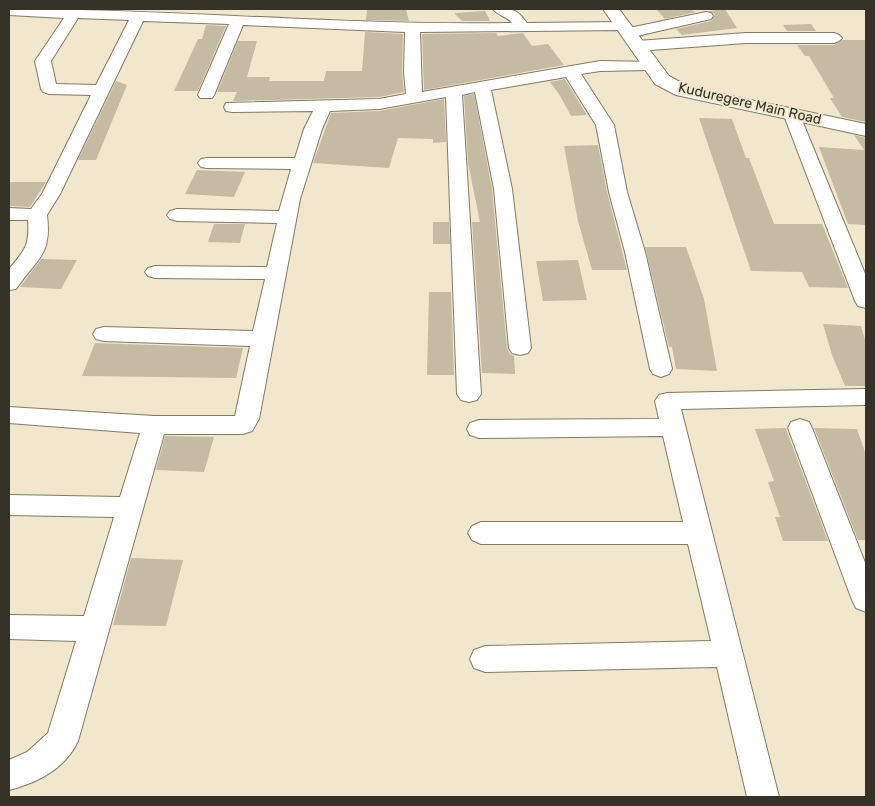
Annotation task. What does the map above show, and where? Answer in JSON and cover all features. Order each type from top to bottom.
[{"type":"street","points":[[500,9],[514,15],[523,28]]},
{"type":"street","name":"Kuduregere Main Road","points":[[612,9],[662,80],[682,91],[865,128]]},
{"type":"street","points":[[9,11],[76,11],[138,16],[228,16],[412,27],[445,22],[629,35],[834,38]]},
{"type":"street","points":[[76,11],[43,61],[49,89],[102,90]]},
{"type":"street","points":[[10,280],[37,250],[40,234],[37,216],[50,194],[138,16]]},
{"type":"street","points":[[206,95],[228,16]]},
{"type":"street","points":[[629,35],[706,16]]},
{"type":"street","points":[[412,27],[412,72],[415,99]]},
{"type":"street","points":[[232,107],[378,104],[600,66],[650,65]]},
{"type":"street","points":[[571,71],[605,125],[618,192],[661,369]]},
{"type":"street","points":[[482,87],[503,189],[520,348]]},
{"type":"street","points":[[454,92],[469,394]]},
{"type":"street","points":[[9,415],[154,425],[243,424],[247,420],[288,217],[313,129],[324,106]]},
{"type":"street","points":[[791,113],[866,301]]},
{"type":"street","points":[[207,163],[302,164]]},
{"type":"street","points":[[9,214],[37,216]]},
{"type":"street","points":[[177,215],[288,217]]},
{"type":"street","points":[[155,272],[277,274]]},
{"type":"street","points":[[104,334],[264,339]]},
{"type":"street","points":[[763,797],[667,401],[866,397]]},
{"type":"street","points":[[9,775],[33,765],[53,753],[62,741],[154,425]]},
{"type":"street","points":[[479,429],[674,428]]},
{"type":"street","points":[[800,428],[866,600]]},
{"type":"street","points":[[9,505],[130,507]]},
{"type":"street","points":[[481,532],[700,533]]},
{"type":"street","points":[[9,627],[94,629]]},
{"type":"street","points":[[486,658],[729,654]]},
{"type":"building","points":[[367,9],[406,9],[409,21],[366,20]]},
{"type":"building","points":[[656,9],[689,9],[696,12],[665,19]]},
{"type":"building","points":[[725,9],[737,28],[682,35],[676,29],[711,21],[715,15],[709,11]]},
{"type":"building","points":[[485,11],[490,21],[462,21],[454,13]]},
{"type":"building","points":[[811,24],[816,31],[787,31],[783,25]]},
{"type":"building","points":[[206,25],[226,26],[198,91],[174,91],[198,39],[202,39]]},
{"type":"building","points":[[365,32],[403,34],[402,72],[404,92],[379,97],[233,101],[237,92],[217,92],[238,41],[257,41],[247,77],[270,77],[269,81],[324,81],[326,71],[362,71]]},
{"type":"building","points":[[496,33],[498,36],[523,33],[532,46],[548,44],[564,65],[424,90],[422,34]]},
{"type":"building","points":[[842,40],[866,40],[866,122],[842,117],[830,98],[834,98],[809,56],[805,56],[797,45],[834,45]]},
{"type":"building","points":[[565,79],[587,115],[571,116],[550,82]]},
{"type":"building","points":[[116,81],[127,85],[96,160],[78,160]]},
{"type":"building","points":[[474,94],[492,189],[507,348],[510,354],[514,356],[515,374],[482,373],[472,222],[480,222],[468,163],[464,96]]},
{"type":"building","points":[[444,99],[446,142],[433,143],[433,139],[398,138],[389,168],[313,163],[331,113],[379,111]]},
{"type":"building","points":[[699,118],[732,119],[774,224],[822,224],[848,288],[809,287],[802,272],[751,271]]},
{"type":"building","points":[[854,135],[866,138],[866,225],[848,224],[819,147],[864,150]]},
{"type":"building","points":[[598,145],[607,192],[627,270],[592,270],[578,221],[564,146]]},
{"type":"building","points":[[197,170],[245,172],[234,197],[185,194]]},
{"type":"building","points":[[9,182],[46,182],[30,207],[9,206]]},
{"type":"building","points":[[433,222],[449,222],[450,244],[433,244]]},
{"type":"building","points":[[214,224],[245,224],[240,243],[208,242]]},
{"type":"building","points":[[645,247],[686,247],[704,299],[717,371],[676,369],[672,347],[669,347]]},
{"type":"building","points":[[41,259],[77,260],[61,289],[20,287]]},
{"type":"building","points":[[578,260],[587,300],[543,301],[536,261]]},
{"type":"building","points":[[429,292],[451,292],[454,375],[427,375]]},
{"type":"building","points":[[823,324],[861,326],[866,343],[866,386],[845,386],[832,355]]},
{"type":"building","points":[[95,343],[243,348],[236,378],[82,376]]},
{"type":"building","points":[[786,428],[828,541],[783,541],[775,517],[780,517],[768,482],[774,481],[755,429]]},
{"type":"building","points":[[814,428],[857,429],[866,455],[866,540],[858,540]]},
{"type":"building","points":[[165,436],[214,437],[204,472],[156,470]]},
{"type":"building","points":[[131,558],[183,560],[166,626],[113,625]]}]
